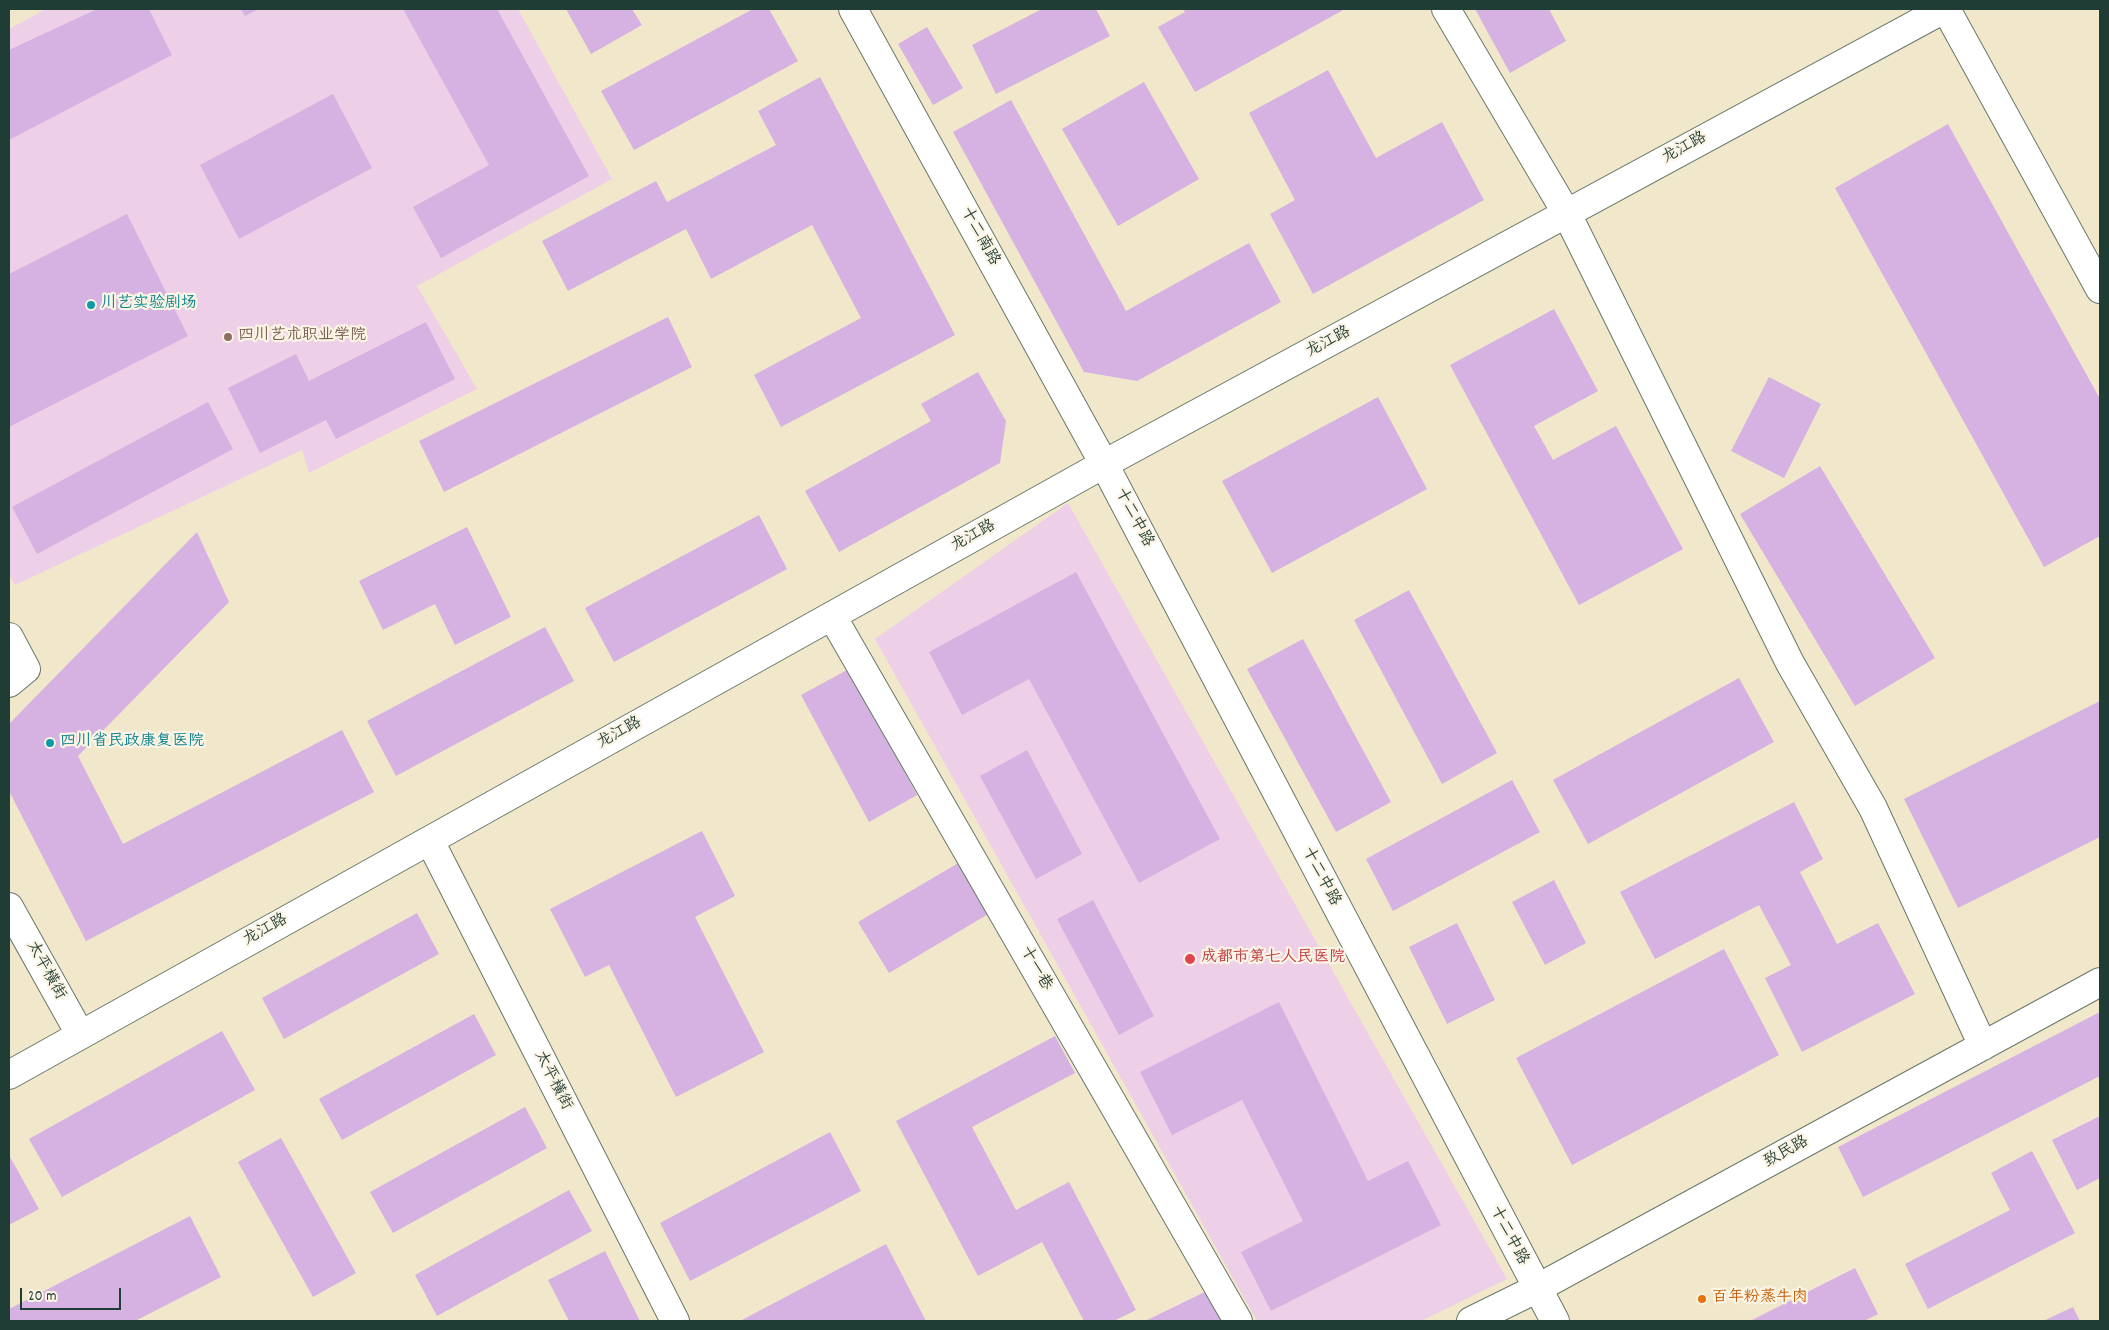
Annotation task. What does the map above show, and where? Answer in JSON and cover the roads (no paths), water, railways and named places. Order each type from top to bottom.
[{"type":"street","name":"十二南路","points":[[853,9],[1104,464]]},
{"type":"street","points":[[1446,9],[1567,214],[1790,663],[1873,808],[1983,1046]]},
{"type":"street","name":"龙江路","points":[[9,1075],[1104,464],[1945,9]]},
{"type":"street","points":[[1945,9],[2100,289]]},
{"type":"street","name":"十二中路","points":[[1104,464],[1536,1289],[1555,1321]]},
{"type":"street","name":"十一巷","points":[[832,616],[1238,1321]]},
{"type":"street","points":[[9,637],[26,669],[9,683]]},
{"type":"street","name":"太平横街","points":[[430,841],[675,1321]]},
{"type":"street","name":"太平横街","points":[[9,907],[80,1034]]},
{"type":"street","name":"致民路","points":[[1472,1321],[1536,1289],[2100,982]]},
{"type":"place","name":"川艺实验剧场","points":[[91,305]]},
{"type":"place","name":"四川艺术职业学院","points":[[228,337]]},
{"type":"place","name":"四川省民政康复医院","points":[[50,743]]},
{"type":"place","name":"成都市第七人民医院","points":[[1190,959]]},
{"type":"place","name":"百年粉蒸牛肉","points":[[1702,1299]]}]
